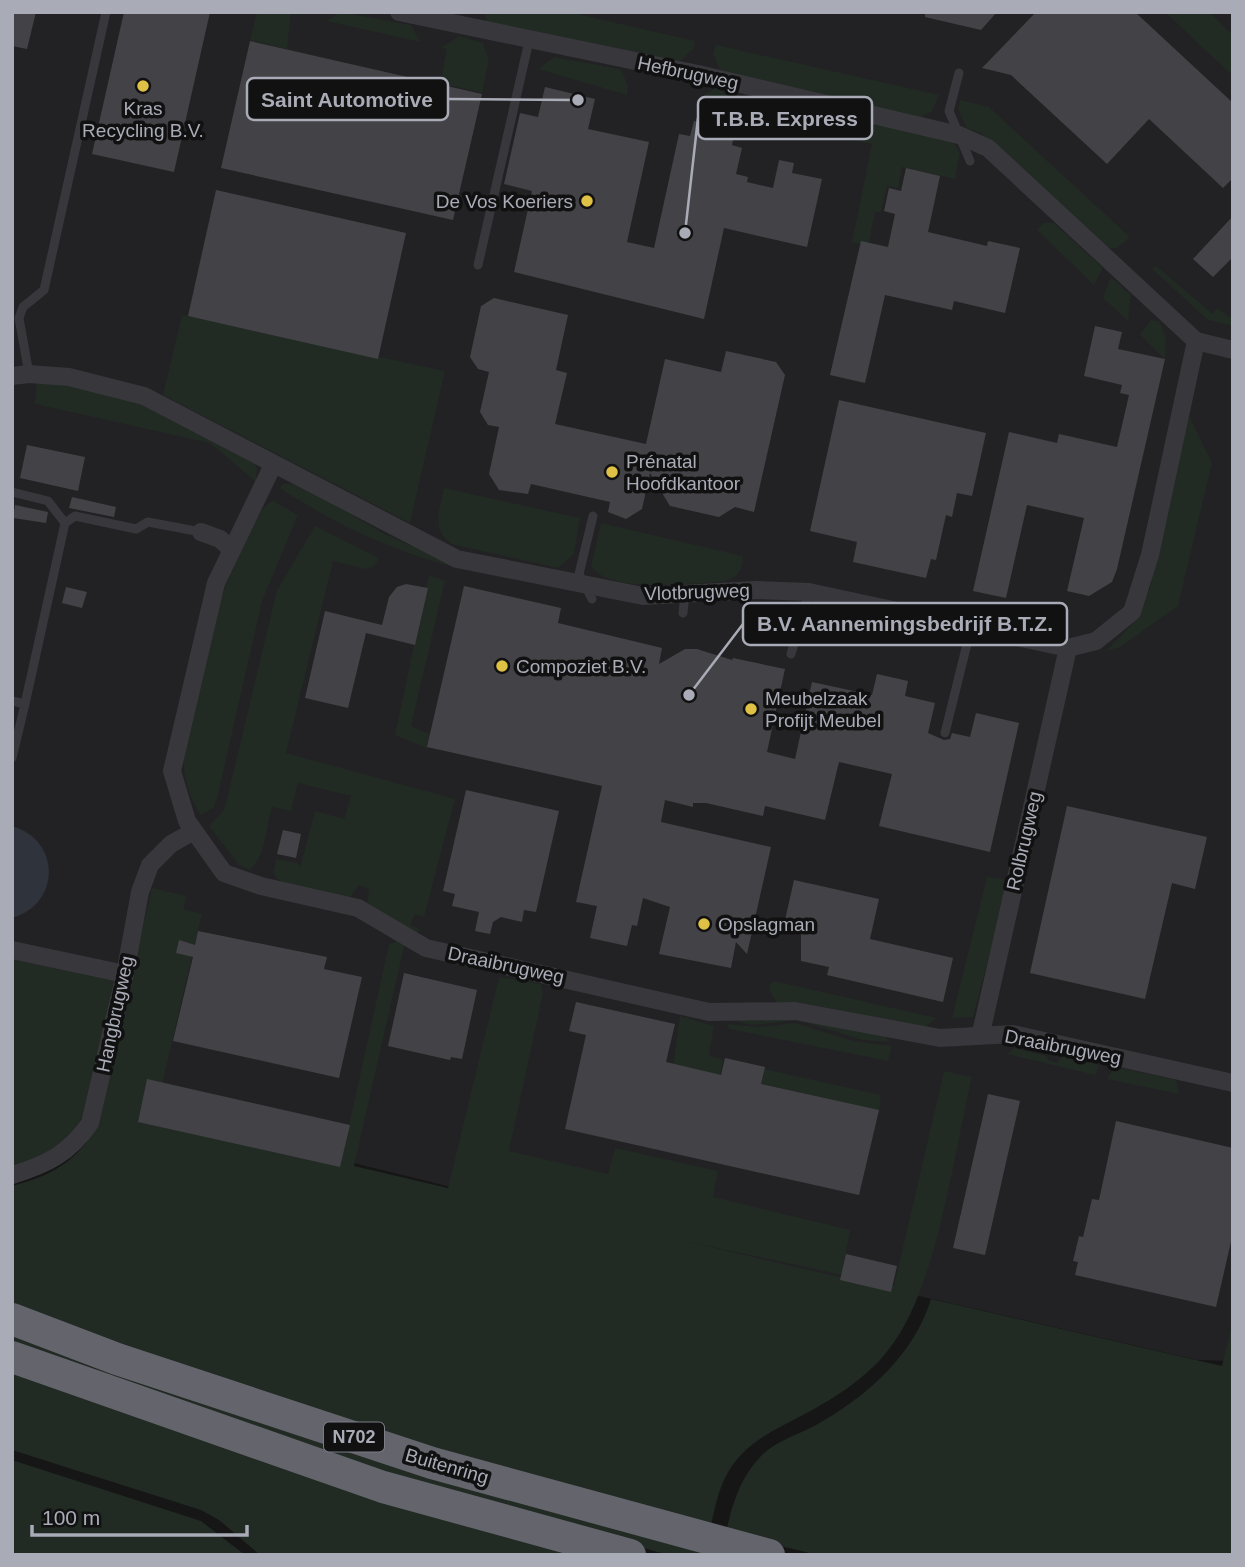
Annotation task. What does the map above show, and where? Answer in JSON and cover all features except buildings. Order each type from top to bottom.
[{"type":"highway","name":"Buitenring","points":[[12,1319],[117,1359],[432,1463],[769,1555]]},
{"type":"highway","name":"Buitenring","points":[[12,1357],[383,1487],[630,1555]]},
{"type":"street","name":"Hefbrugweg","points":[[399,12],[698,74],[959,135],[988,148],[1196,341],[1233,350]]},
{"type":"street","points":[[1068,648],[1096,640],[1132,612],[1150,555],[1196,341]]},
{"type":"street","name":"Vlotbrugweg","points":[[21,375],[69,377],[144,396],[457,559],[588,593],[643,596],[756,590],[809,592],[878,611],[1068,648]]},
{"type":"street","name":"Draaibrugweg","points":[[273,465],[216,583],[172,771],[176,793],[194,831],[224,873],[261,886],[358,908],[421,945],[439,951],[709,1012],[795,1012],[940,1038],[966,1038],[981,1033],[1013,1034],[1056,1041],[1233,1083]]},
{"type":"street","points":[[201,532],[220,539],[231,549]]},
{"type":"street","name":"Rolbrugweg","points":[[981,1033],[1068,648]]},
{"type":"street","name":"Hangbrugweg","points":[[12,1175],[53,1161],[79,1140],[90,1123],[125,974],[140,892],[150,865],[171,845],[194,831]]},
{"type":"street","points":[[12,950],[125,974]]},
{"type":"lane","points":[[21,375],[19,318],[23,307],[44,290],[106,12]]},
{"type":"lane","points":[[478,265],[529,41]]},
{"type":"lane","points":[[959,73],[950,111],[970,161]]},
{"type":"lane","points":[[12,492],[48,501],[65,523]]},
{"type":"lane","points":[[12,758],[65,523],[75,516],[136,529],[148,522],[201,532]]},
{"type":"lane","points":[[588,593],[579,574],[593,516]]},
{"type":"lane","points":[[791,654],[809,592]]},
{"type":"lane","points":[[683,613],[685,594]]},
{"type":"lane","points":[[945,733],[967,644],[957,625]]},
{"type":"lane","points":[[12,701],[24,704]]},
{"type":"shaded area","points":[[12,12],[1233,12],[1233,1361],[1197,1360],[541,1209],[12,1079]]},
{"type":"shaded area","points":[[257,12],[300,12],[302,15],[291,13],[287,49],[250,40]]},
{"type":"shaded area","points":[[339,12],[411,25],[420,42],[327,21]]},
{"type":"shaded area","points":[[484,12],[569,12],[695,41],[693,49],[678,63],[487,24]]},
{"type":"shaded area","points":[[1165,12],[1209,12],[1233,35],[1233,76]]},
{"type":"shaded area","points":[[459,36],[483,43],[489,60],[482,93],[440,83],[447,49],[441,48]]},
{"type":"shaded area","points":[[716,45],[939,95],[932,111],[921,117],[721,73],[713,54]]},
{"type":"shaded area","points":[[554,57],[620,69],[628,85],[627,95],[538,69]]},
{"type":"shaded area","points":[[715,88],[729,92],[740,106],[737,114],[700,106],[702,96]]},
{"type":"shaded area","points":[[960,100],[989,107],[1130,237],[1117,248],[1105,248],[982,134],[967,128],[958,109]]},
{"type":"shaded area","points":[[817,109],[953,141],[960,153],[955,179],[902,167],[898,188],[887,186],[881,212],[875,212],[868,246],[852,242],[872,144],[806,130],[808,119]]},
{"type":"shaded area","points":[[1043,223],[1054,223],[1103,268],[1094,285],[1037,230]]},
{"type":"shaded area","points":[[1156,266],[1213,314],[1217,308],[1233,319],[1233,326],[1208,320],[1152,269]]},
{"type":"shaded area","points":[[1111,277],[1131,295],[1128,321],[1103,298]]},
{"type":"shaded area","points":[[182,315],[445,371],[410,523],[163,395]]},
{"type":"shaded area","points":[[1151,320],[1159,321],[1166,337],[1165,359],[1140,334]]},
{"type":"shaded area","points":[[37,381],[55,382],[140,401],[254,463],[257,468],[256,482],[210,443],[35,404]]},
{"type":"shaded area","points":[[1188,414],[1212,463],[1178,606],[1120,647],[1106,651],[1134,622],[1150,588]]},
{"type":"shaded area","points":[[284,484],[299,484],[383,533],[463,569],[391,547],[368,537],[280,488]]},
{"type":"shaded area","points":[[444,488],[580,518],[574,554],[558,568],[452,544],[441,532],[438,519]]},
{"type":"shaded area","points":[[273,501],[298,515],[262,601],[217,799],[213,808],[201,815],[189,792],[184,750],[202,667],[236,560],[258,515]]},
{"type":"shaded area","points":[[601,523],[743,556],[741,567],[734,577],[719,582],[650,585],[614,580],[600,575],[591,566]]},
{"type":"shaded area","points":[[315,526],[379,558],[374,567],[365,569],[333,561],[286,753],[455,799],[424,917],[415,914],[410,924],[421,931],[415,933],[367,904],[369,889],[359,885],[349,899],[282,884],[273,873],[276,859],[297,863],[300,868],[315,811],[344,819],[351,796],[298,783],[291,811],[272,807],[262,849],[250,870],[239,865],[209,826],[223,811],[226,803],[277,590]]},
{"type":"shaded area","points":[[429,575],[445,581],[411,726],[431,735],[428,749],[395,735]]},
{"type":"shaded area","points":[[12,826],[28,833],[40,844],[49,872],[40,900],[28,911],[12,918]]},
{"type":"shaded area","points":[[987,877],[1009,880],[973,1017],[952,1018]]},
{"type":"shaded area","points":[[152,888],[186,896],[184,909],[202,914],[156,1110],[343,1153],[389,944],[406,938],[354,1166],[448,1188],[499,977],[541,984],[543,994],[509,1151],[608,1174],[615,1148],[718,1171],[713,1197],[850,1230],[842,1275],[681,1240],[878,1286],[894,1286],[944,1071],[972,1077],[932,1257],[906,1323],[881,1359],[851,1386],[770,1432],[740,1456],[722,1484],[710,1529],[558,1488],[12,1309],[12,1186],[51,1172],[62,1165],[82,1148],[98,1125]]},
{"type":"shaded area","points":[[12,955],[119,978],[100,1072],[82,1118],[69,1137],[53,1152],[12,1166]]},
{"type":"shaded area","points":[[774,981],[937,1018],[923,1028],[823,1007],[777,1003],[770,992],[770,984]]},
{"type":"shaded area","points":[[785,1015],[883,1033],[889,1042],[863,1040],[797,1020],[752,1025],[731,1020]]},
{"type":"shaded area","points":[[680,1016],[714,1026],[709,1055],[723,1060],[720,1076],[673,1067]]},
{"type":"shaded area","points":[[795,1023],[853,1041],[892,1046],[888,1061],[729,1029],[727,1024],[759,1027]]},
{"type":"shaded area","points":[[1014,1048],[1047,1056],[1048,1060],[1057,1063],[1062,1056],[1092,1061],[1099,1066],[1095,1075],[1007,1054]]},
{"type":"shaded area","points":[[1115,1067],[1176,1080],[1179,1094],[1107,1079]]},
{"type":"shaded area","points":[[764,1069],[881,1095],[879,1114],[760,1087]]},
{"type":"shaded area","points":[[931,1299],[1222,1366],[1233,1320],[1233,1555],[818,1555],[726,1533],[738,1492],[761,1456],[780,1442],[836,1413],[871,1387],[901,1356],[923,1319]]},
{"type":"shaded area","points":[[12,1326],[706,1545],[703,1555],[668,1555],[390,1476],[12,1346]]},
{"type":"shaded area","points":[[12,1363],[607,1555],[260,1555],[219,1520],[201,1510],[12,1450]]},
{"type":"shaded area","points":[[12,1460],[201,1521],[245,1555],[12,1555]]},
{"type":"place","name":"Kras Recycling B.V.","points":[[143,86]]},
{"type":"place","name":"Saint Automotive","points":[[578,100]]},
{"type":"place","name":"De Vos Koeriers","points":[[587,201]]},
{"type":"place","name":"T.B.B. Express","points":[[685,233]]},
{"type":"place","name":"Prénatal Hoofdkantoor","points":[[612,472]]},
{"type":"place","name":"Compoziet B.V.","points":[[502,666]]},
{"type":"place","name":"B.V. Aannemingsbedrijf B.T.Z.","points":[[689,695]]},
{"type":"place","name":"Meubelzaak Profijt Meubel","points":[[751,709]]},
{"type":"place","name":"Opslagman","points":[[704,924]]}]
